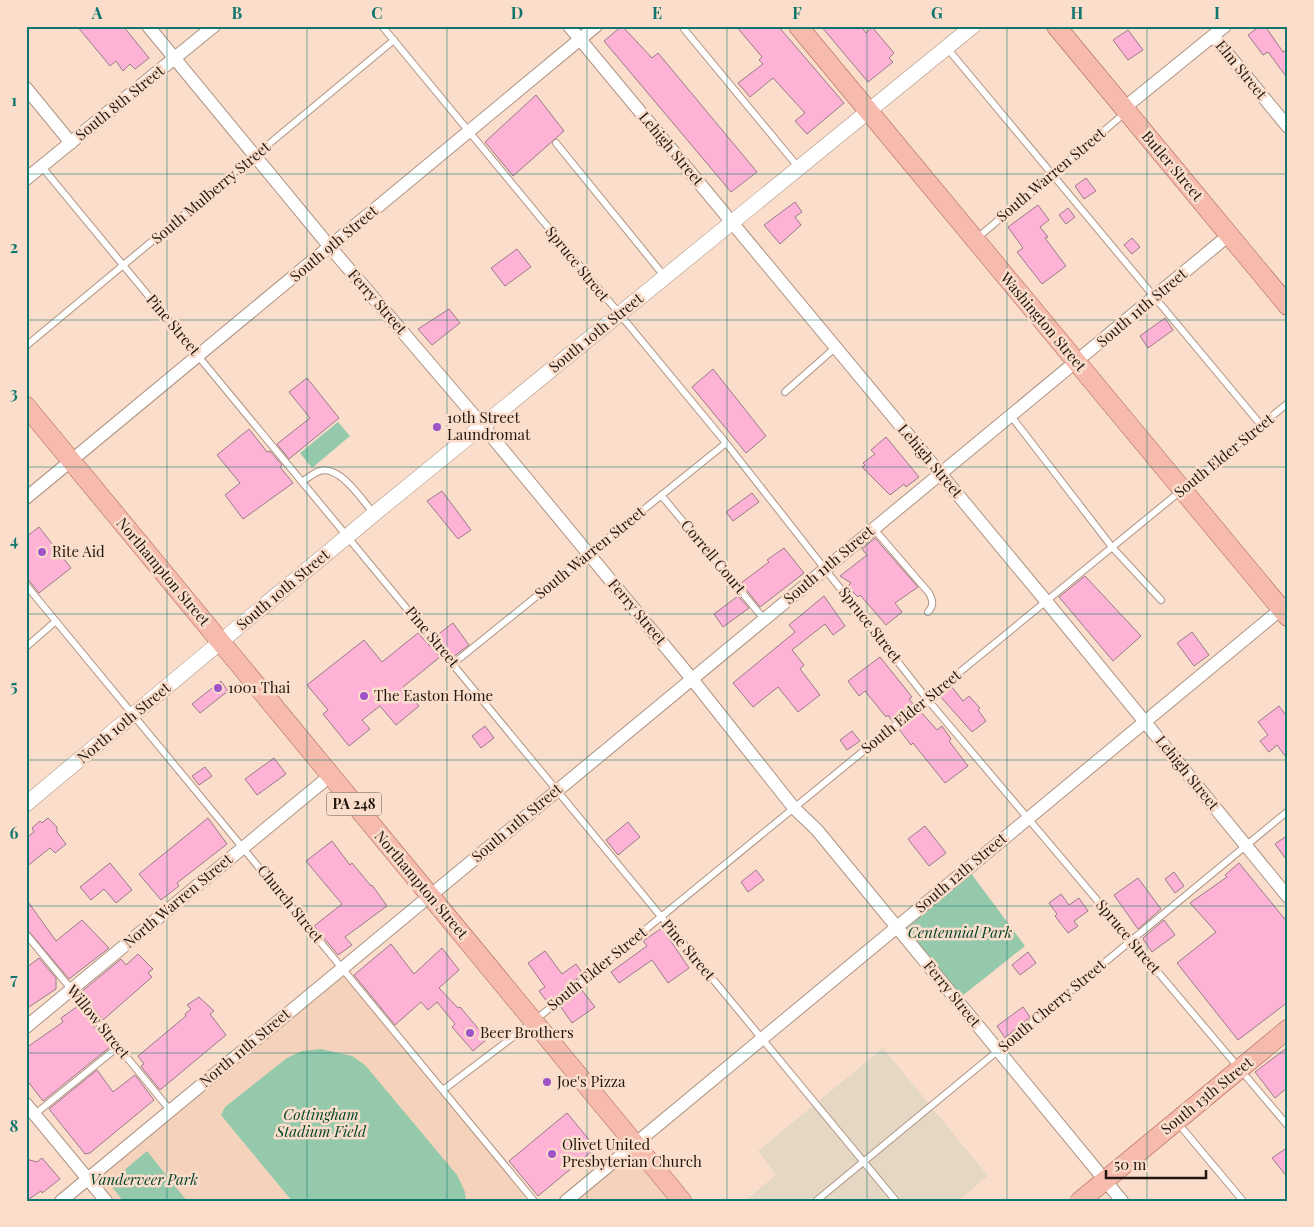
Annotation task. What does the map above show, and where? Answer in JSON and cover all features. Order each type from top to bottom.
[{"type":"main road","name":"Washington Street","points":[[798,26],[1182,490],[1285,610]]},
{"type":"main road","name":"Butler Street","points":[[1056,26],[1288,306]]},
{"type":"main road","name":"Northampton Street","points":[[26,406],[682,1201]]},
{"type":"main road","name":"South 13th Street","points":[[1080,1201],[1288,1029]]},
{"type":"street","name":"Ferry Street","points":[[148,26],[330,247],[483,426],[692,679],[794,808],[817,830],[1122,1201]]},
{"type":"street","name":"South 8th Street","points":[[26,179],[214,26]]},
{"type":"street","name":"Lehigh Street","points":[[569,26],[1145,721],[1288,898]]},
{"type":"street","name":"South 9th Street","points":[[26,498],[596,26]]},
{"type":"street","name":"South 10th Street","points":[[221,643],[348,535],[800,169],[973,26]]},
{"type":"street","name":"South Warren Street","points":[[1125,110],[1225,26]]},
{"type":"street","name":"Elm Street","points":[[1214,36],[1288,128]]},
{"type":"street","points":[[26,88],[71,142]]},
{"type":"street","name":"South 11th Street","points":[[430,896],[1230,235]]},
{"type":"street","name":"South 12th Street","points":[[566,1201],[1145,721],[1285,610]]},
{"type":"street","name":"North 10th Street","points":[[26,804],[221,643]]},
{"type":"street","name":"North Warren Street","points":[[26,1027],[330,775]]},
{"type":"street","name":"North 11th Street","points":[[61,1201],[430,896]]},
{"type":"street","points":[[26,1104],[106,1201]]},
{"type":"lane","name":"Spruce Street","points":[[382,26],[726,443],[927,699],[1288,1126]]},
{"type":"lane","points":[[684,29],[800,169]]},
{"type":"lane","name":"South Mulberry Street","points":[[26,346],[394,40]]},
{"type":"lane","points":[[946,47],[1261,425]]},
{"type":"lane","name":"South Warren Street","points":[[975,240],[1125,110]]},
{"type":"lane","points":[[556,143],[665,277]]},
{"type":"lane","name":"Pine Street","points":[[42,167],[454,663],[660,917],[896,1201]]},
{"type":"lane","points":[[786,392],[836,347]]},
{"type":"lane","name":"South Elder Street","points":[[443,1090],[534,1021],[1288,403]]},
{"type":"lane","points":[[1011,416],[1112,547],[1161,600]]},
{"type":"lane","name":"South Warren Street","points":[[454,663],[726,443]]},
{"type":"lane","points":[[303,482],[321,470],[331,471],[344,478],[374,514]]},
{"type":"lane","name":"Correll Court","points":[[661,496],[764,619]]},
{"type":"lane","points":[[874,529],[929,593],[933,600],[932,607],[928,612]]},
{"type":"lane","name":"Church Street","points":[[26,585],[534,1201]]},
{"type":"lane","points":[[26,647],[56,621]]},
{"type":"lane","name":"South Cherry Street","points":[[816,1201],[1288,811]]},
{"type":"lane","name":"Willow Street","points":[[26,934],[170,1110]]},
{"type":"lane","points":[[35,1114],[118,1046]]},
{"type":"lane","points":[[1176,1121],[1243,1201]]},
{"type":"shaded area","points":[[340,972],[531,1201],[111,1201],[93,1178]]},
{"type":"shaded area","points":[[883,1048],[988,1176],[958,1201],[745,1201],[776,1175],[758,1151]]},
{"type":"shaded area","points":[[628,1150],[670,1201],[567,1201]]},
{"type":"green space","points":[[338,422],[350,436],[312,468],[300,453]]},
{"type":"green space","name":"Centennial Park","points":[[967,868],[1025,946],[957,1000],[897,927]]},
{"type":"green space","name":"Cottingham Stadium Field","points":[[321,1049],[352,1056],[365,1065],[457,1175],[465,1192],[466,1201],[292,1201],[221,1115],[225,1107],[287,1058],[302,1051]]},
{"type":"green space","name":"Vanderveer Park","points":[[147,1151],[187,1201],[123,1201],[109,1183]]},
{"type":"building","points":[[77,26],[123,26],[149,58],[135,69],[130,64],[123,71],[116,61],[110,66]]},
{"type":"building","points":[[622,26],[652,58],[658,53],[757,172],[731,192],[604,41]]},
{"type":"building","points":[[736,26],[778,26],[844,103],[807,134],[795,121],[805,113],[773,78],[750,97],[738,83],[763,64],[759,60],[762,57]]},
{"type":"building","points":[[821,26],[861,26],[866,33],[872,27],[894,53],[889,58],[893,62],[868,82]]},
{"type":"building","points":[[1260,26],[1265,26],[1283,52],[1288,49],[1288,79],[1268,52],[1263,55],[1248,35]]},
{"type":"building","points":[[1128,30],[1143,50],[1128,60],[1113,40]]},
{"type":"building","points":[[536,95],[564,131],[513,176],[485,142]]},
{"type":"building","points":[[1086,178],[1096,191],[1084,199],[1075,186]]},
{"type":"building","points":[[795,202],[802,212],[795,217],[801,225],[780,244],[764,225]]},
{"type":"building","points":[[1038,205],[1049,220],[1040,227],[1048,237],[1045,238],[1066,266],[1042,284],[1017,252],[1023,248],[1008,227]]},
{"type":"building","points":[[1068,208],[1075,217],[1066,224],[1059,215]]},
{"type":"building","points":[[1132,238],[1140,247],[1132,254],[1124,245]]},
{"type":"building","points":[[517,249],[531,267],[505,286],[491,268]]},
{"type":"building","points":[[449,309],[460,323],[432,345],[418,329]]},
{"type":"building","points":[[1165,318],[1173,330],[1148,348],[1140,336]]},
{"type":"building","points":[[713,369],[766,436],[746,453],[692,387]]},
{"type":"building","points":[[307,378],[339,418],[289,459],[277,444],[310,418],[289,392]]},
{"type":"building","points":[[249,429],[267,452],[270,451],[282,465],[280,467],[293,483],[243,519],[225,495],[240,483],[217,455]]},
{"type":"building","points":[[886,437],[919,477],[906,487],[904,484],[890,495],[862,467],[865,465],[863,463],[875,454],[871,450]]},
{"type":"building","points":[[442,491],[471,530],[458,539],[427,501]]},
{"type":"building","points":[[752,493],[759,502],[733,521],[726,512]]},
{"type":"building","name":"Rite Aid","points":[[39,527],[71,568],[39,593],[26,577],[26,537]]},
{"type":"building","points":[[875,538],[918,587],[895,603],[902,612],[886,625],[860,595],[858,597],[848,586],[851,583],[840,576],[867,555],[862,549]]},
{"type":"building","points":[[784,548],[804,573],[760,607],[741,583]]},
{"type":"building","points":[[1085,576],[1141,636],[1113,661],[1059,597]]},
{"type":"building","points":[[738,596],[749,608],[723,627],[714,614]]},
{"type":"building","points":[[824,596],[845,626],[833,635],[825,624],[792,650],[804,665],[800,669],[820,695],[798,712],[778,687],[753,707],[733,683],[795,632],[789,625]]},
{"type":"building","points":[[453,623],[469,645],[453,657],[436,636]]},
{"type":"building","points":[[1192,632],[1209,655],[1194,666],[1177,643]]},
{"type":"building","name":"The Easton Home","points":[[418,633],[440,657],[403,687],[419,706],[396,725],[380,706],[362,720],[370,729],[349,746],[323,714],[328,710],[307,685],[364,640],[382,662]]},
{"type":"building","points":[[880,657],[912,697],[909,699],[913,704],[892,721],[888,715],[886,717],[865,691],[859,696],[848,681]]},
{"type":"building","points":[[221,681],[228,691],[200,713],[192,704]]},
{"type":"building","points":[[951,686],[963,701],[969,696],[980,708],[978,710],[986,721],[972,732],[939,695]]},
{"type":"building","points":[[1279,706],[1288,718],[1288,760],[1277,745],[1269,752],[1260,741],[1268,735],[1258,722]]},
{"type":"building","points":[[920,711],[937,730],[942,726],[951,739],[949,741],[968,766],[945,783],[913,743],[911,745],[899,729]]},
{"type":"building","points":[[485,726],[494,738],[481,748],[472,736]]},
{"type":"building","points":[[852,731],[860,741],[847,750],[840,740]]},
{"type":"building","points":[[274,758],[286,774],[257,795],[245,779]]},
{"type":"building","points":[[205,767],[212,776],[199,785],[192,776]]},
{"type":"building","points":[[48,818],[57,827],[57,832],[66,844],[55,853],[50,848],[26,867],[26,838],[34,832],[32,828],[40,821],[42,823]]},
{"type":"building","points":[[208,818],[227,844],[177,883],[179,886],[161,900],[139,874]]},
{"type":"building","points":[[628,822],[640,837],[618,855],[606,840]]},
{"type":"building","points":[[925,826],[946,853],[929,866],[908,839]]},
{"type":"building","points":[[1288,835],[1288,862],[1275,844]]},
{"type":"building","points":[[332,841],[350,865],[352,863],[372,885],[387,906],[345,937],[352,945],[338,955],[314,926],[342,904],[306,861]]},
{"type":"building","points":[[110,863],[132,890],[116,903],[104,889],[91,900],[80,887]]},
{"type":"building","points":[[1239,863],[1288,923],[1288,1002],[1238,1040],[1177,963],[1216,932],[1190,903],[1227,877],[1225,875]]},
{"type":"building","points":[[756,870],[764,880],[748,892],[741,882]]},
{"type":"building","points":[[1174,872],[1184,886],[1175,893],[1165,879]]},
{"type":"building","points":[[1138,878],[1161,909],[1138,929],[1114,895]]},
{"type":"building","points":[[1061,894],[1069,905],[1079,898],[1088,911],[1074,921],[1078,926],[1068,933],[1055,916],[1057,914],[1049,903]]},
{"type":"building","points":[[26,899],[56,941],[82,920],[109,948],[69,979],[26,928]]},
{"type":"building","points":[[1164,920],[1175,935],[1152,952],[1143,939]]},
{"type":"building","points":[[662,928],[689,968],[668,983],[652,960],[619,983],[611,972],[647,946],[643,941]]},
{"type":"building","points":[[391,944],[414,974],[442,948],[459,970],[439,988],[458,1008],[460,1007],[487,1039],[473,1051],[452,1027],[455,1024],[437,1002],[428,1010],[421,1002],[395,1025],[354,975]]},
{"type":"building","points":[[545,951],[562,974],[576,964],[583,974],[548,1003],[539,991],[545,987],[528,963]]},
{"type":"building","points":[[1028,952],[1036,963],[1020,975],[1012,965]]},
{"type":"building","points":[[138,954],[153,969],[148,973],[152,977],[103,1020],[80,993],[121,959],[126,965]]},
{"type":"building","points":[[39,958],[56,978],[56,989],[26,1009],[26,968]]},
{"type":"building","points":[[581,989],[595,1007],[572,1023],[560,1006]]},
{"type":"building","points":[[199,997],[214,1011],[210,1014],[226,1035],[160,1090],[141,1066],[144,1064],[138,1056],[186,1016],[185,1014],[191,1009],[187,1005]]},
{"type":"building","points":[[78,1006],[110,1047],[43,1101],[26,1079],[26,1048],[63,1022],[61,1018]]},
{"type":"building","points":[[1023,1007],[1030,1017],[1005,1038],[997,1026]]},
{"type":"building","points":[[1288,1047],[1288,1087],[1275,1098],[1255,1072]]},
{"type":"building","points":[[97,1070],[113,1092],[135,1075],[154,1100],[90,1153],[85,1154],[49,1109]]},
{"type":"building","name":"Olivet United Presbyterian Church","points":[[567,1113],[596,1148],[538,1196],[509,1161]]},
{"type":"building","points":[[1288,1147],[1288,1178],[1272,1158]]},
{"type":"building","points":[[42,1158],[60,1179],[42,1193],[41,1191],[26,1201],[26,1159],[37,1162]]},
{"type":"place","name":"10th Street Laundromat","points":[[437,427]]},
{"type":"place","name":"Rite Aid","points":[[42,552]]},
{"type":"place","name":"1001 Thai","points":[[218,688]]},
{"type":"place","name":"The Easton Home","points":[[364,696]]},
{"type":"place","name":"Beer Brothers","points":[[470,1033]]},
{"type":"place","name":"Joe's Pizza","points":[[547,1082]]},
{"type":"place","name":"Olivet United Presbyterian Church","points":[[552,1154]]}]
